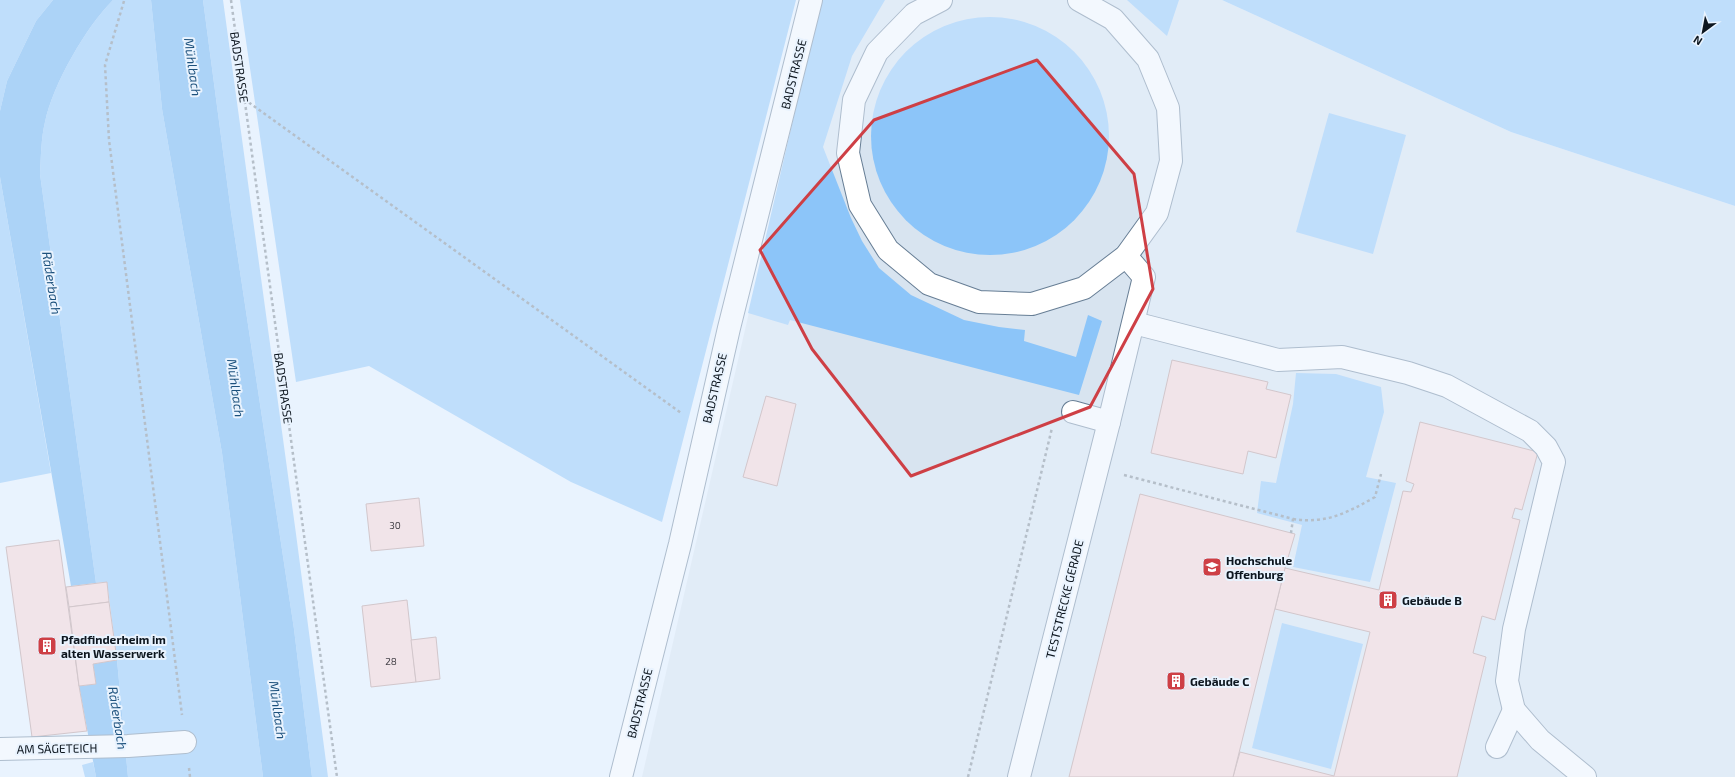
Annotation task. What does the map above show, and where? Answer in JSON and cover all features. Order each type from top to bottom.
[{"type":"street","name":"BADSTRASSE","points":[[621,777],[680,544],[705,430],[811,0]]},
{"type":"street","points":[[941,0],[914,14],[877,52],[854,100],[848,153],[860,205],[888,250],[930,284],[979,302],[1025,304],[1032,304],[1084,288],[1126,256],[1157,213],[1171,161],[1168,108],[1148,59],[1112,19],[1079,0]]},
{"type":"street","name":"TESTSTRECKE GERADE","points":[[1019,777],[1110,422],[1144,277],[1126,256]]},
{"type":"street","points":[[1134,323],[1278,360],[1342,357],[1408,373],[1447,386],[1530,431],[1546,447],[1554,462],[1514,629],[1507,681],[1514,710],[1540,740],[1585,777]]},
{"type":"street","points":[[1074,412],[1110,422]]},
{"type":"street","points":[[1497,747],[1514,710]]},
{"type":"street","name":"AM SÄGETEICH","points":[[0,749],[79,748],[185,742]]},
{"type":"path","name":"BADSTRASSE","points":[[231,0],[337,777]]},
{"type":"path","points":[[124,1],[105,65],[109,140],[185,742]]},
{"type":"path","points":[[244,99],[705,430]]},
{"type":"path","points":[[968,777],[1054,423]]},
{"type":"path","points":[[1098,468],[1293,519],[1311,522],[1349,512],[1375,497],[1381,474]]},
{"type":"path","points":[[1291,533],[1293,519]]},
{"type":"highlighted area","points":[[1037,60],[1134,174],[1153,289],[1090,407],[911,476],[812,349],[760,250],[874,120]]},
{"type":"shaded area","points":[[0,0],[53,0],[36,21],[7,81],[0,111]]},
{"type":"shaded area","points":[[113,0],[151,0],[162,109],[222,453],[263,777],[128,777],[117,660],[107,582],[96,583],[40,174],[41,148],[44,128],[55,91],[82,40],[92,25]]},
{"type":"shaded area","points":[[203,0],[223,0],[328,777],[312,777],[294,629],[231,212]]},
{"type":"shaded area","points":[[240,0],[796,0],[662,522],[571,482],[369,366],[296,382]]},
{"type":"shaded area","name":"Hochschule Offenburg","points":[[821,0],[1222,0],[1511,132],[1735,206],[1735,777],[642,777]]},
{"type":"shaded area","points":[[821,0],[885,0],[852,56],[823,147],[851,218],[862,241],[879,268],[911,295],[964,320],[999,327],[1025,330],[1024,341],[1076,357],[1088,315],[1102,321],[1079,395],[790,320],[788,325],[748,313]]},
{"type":"shaded area","points":[[1127,0],[1179,0],[1167,36]]},
{"type":"shaded area","points":[[1222,0],[1735,0],[1735,206],[1511,132]]},
{"type":"shaded area","points":[[990,17],[1013,19],[1035,26],[1056,37],[1074,52],[1089,70],[1100,91],[1107,113],[1109,136],[1107,159],[1100,181],[1089,202],[1074,220],[1056,235],[1035,246],[1013,253],[990,255],[967,253],[945,246],[924,235],[906,220],[891,202],[880,181],[873,159],[871,136],[873,113],[880,91],[891,70],[906,52],[924,37],[945,26],[967,19]]},
{"type":"shaded area","points":[[1329,113],[1406,135],[1373,254],[1296,232]]},
{"type":"shaded area","points":[[0,177],[51,473],[0,483]]},
{"type":"shaded area","points":[[1296,373],[1336,374],[1381,387],[1384,412],[1366,477],[1396,483],[1370,582],[1293,567],[1302,525],[1257,513],[1261,481],[1276,483],[1293,404]]},
{"type":"shaded area","points":[[1282,623],[1363,644],[1331,769],[1252,748]]},
{"type":"shaded area","points":[[93,762],[96,777],[85,777],[82,765]]},
{"type":"water","name":"Räderbach","points":[[53,0],[113,0],[92,25],[63,74],[49,107],[41,148],[40,174],[96,583],[71,586],[0,177],[0,111],[7,81],[36,21]]},
{"type":"water","name":"Mühlbach","points":[[151,0],[203,0],[231,212],[294,629],[312,777],[263,777],[222,453],[162,109]]},
{"type":"water","name":"Räderbach","points":[[117,660],[128,777],[96,777],[79,686],[96,684],[93,664]]},
{"type":"building","points":[[1172,360],[1268,382],[1266,389],[1291,395],[1276,458],[1248,451],[1243,474],[1151,453]]},
{"type":"building","points":[[766,396],[796,404],[777,486],[743,477]]},
{"type":"building","name":"Gebäude B","points":[[1420,422],[1538,452],[1522,510],[1515,508],[1512,518],[1520,520],[1495,620],[1482,616],[1473,653],[1486,657],[1457,777],[1233,777],[1240,752],[1334,776],[1370,632],[1275,609],[1285,568],[1379,590],[1403,491],[1411,492],[1414,484],[1406,481]]},
{"type":"building","name":"Gebäude C","points":[[1140,494],[1295,534],[1285,568],[1233,777],[1069,777]]},
{"type":"building","points":[[419,498],[424,546],[371,551],[366,504]]},
{"type":"building","name":"Pfadfinderheim im alten Wasserwerk","points":[[59,540],[79,686],[87,731],[32,737],[6,547]]},
{"type":"building","points":[[107,582],[109,602],[69,607],[66,587]]},
{"type":"building","points":[[407,600],[416,682],[371,687],[362,606]]},
{"type":"building","points":[[109,602],[117,660],[93,664],[96,684],[79,686],[69,607]]},
{"type":"building","points":[[436,637],[440,679],[416,682],[411,640]]},
{"type":"place","name":"Hochschule Offenburg","points":[[1212,567]]},
{"type":"place","name":"Gebäude B","points":[[1388,600]]},
{"type":"place","name":"Pfadfinderheim im alten Wasserwerk","points":[[47,646]]},
{"type":"place","name":"Gebäude C","points":[[1176,681]]}]
